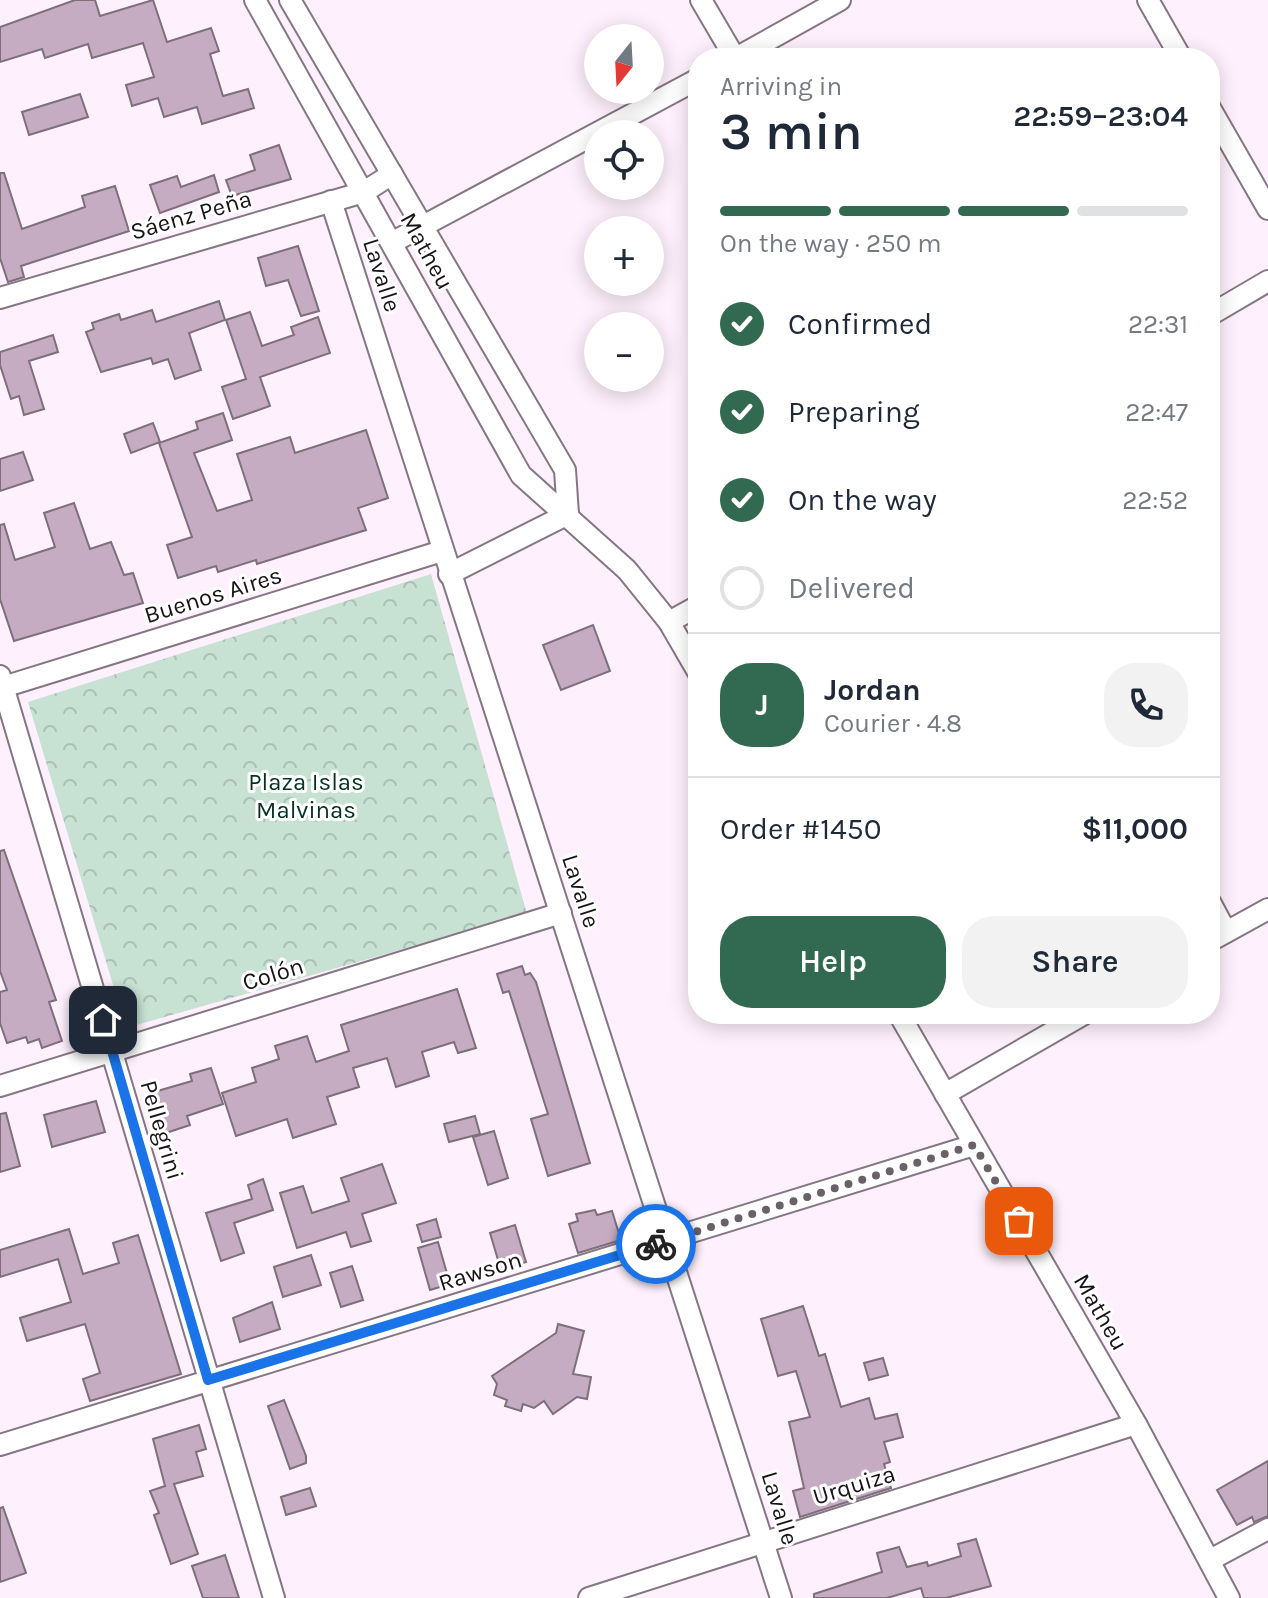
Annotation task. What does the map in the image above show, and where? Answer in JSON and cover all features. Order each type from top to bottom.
[{"type":"street","name":"Matheu","points":[[255,0],[521,475],[627,570],[669,622],[688,655]]},
{"type":"street","name":"Matheu","points":[[290,0],[565,470],[568,514]]},
{"type":"street","points":[[701,0],[730,48]]},
{"type":"street","points":[[754,48],[840,0]]},
{"type":"street","points":[[1148,0],[1175,48]]},
{"type":"street","points":[[393,242],[424,229],[688,84]]},
{"type":"street","points":[[1220,125],[1268,209]]},
{"type":"street","name":"Sáenz Peña","points":[[0,298],[364,192],[392,174]]},
{"type":"street","name":"Lavalle","points":[[331,201],[449,574],[669,1241],[781,1598]]},
{"type":"street","points":[[1220,309],[1268,281]]},
{"type":"street","points":[[449,574],[568,514]]},
{"type":"street","name":"Buenos Aires","points":[[1,684],[442,551]]},
{"type":"street","points":[[669,622],[688,612]]},
{"type":"street","name":"Pellegrini","points":[[1,684],[274,1598]]},
{"type":"street","points":[[1220,935],[1268,909]]},
{"type":"street","name":"Colón","points":[[0,1086],[561,913]]},
{"type":"street","name":"Matheu","points":[[905,1024],[1136,1424],[1229,1598]]},
{"type":"street","points":[[945,1094],[1067,1024]]},
{"type":"street","name":"Rawson","points":[[0,1445],[974,1145]]},
{"type":"street","name":"Urquiza","points":[[589,1598],[1136,1424]]},
{"type":"street","points":[[1210,1560],[1268,1529]]},
{"type":"green space","name":"Plaza Islas Malvinas","points":[[431,574],[527,914],[126,1028],[28,702]]},
{"type":"building","points":[[75,0],[95,0],[100,16],[153,0],[167,42],[211,28],[219,51],[210,54],[223,96],[248,89],[254,108],[202,124],[197,107],[164,117],[158,98],[132,106],[126,85],[154,77],[143,43],[92,58],[88,44],[45,58],[42,49],[0,62],[0,27]]},
{"type":"building","points":[[80,94],[88,117],[29,135],[22,112]]},
{"type":"building","points":[[279,145],[291,179],[232,196],[226,180],[255,170],[250,155]]},
{"type":"building","points":[[0,173],[4,173],[22,229],[85,207],[82,196],[115,186],[129,231],[21,266],[24,277],[8,282],[0,258]]},
{"type":"building","points":[[214,175],[219,192],[160,213],[150,185],[177,176],[181,187]]},
{"type":"building","points":[[298,246],[319,311],[301,316],[288,280],[266,286],[258,258]]},
{"type":"building","points":[[219,301],[225,320],[189,333],[201,370],[175,379],[168,359],[153,364],[151,358],[101,372],[86,332],[94,329],[92,323],[119,314],[121,320],[152,310],[156,322]]},
{"type":"building","points":[[250,312],[262,346],[294,335],[291,327],[318,317],[330,353],[260,377],[270,406],[233,419],[222,387],[246,379],[226,320]]},
{"type":"building","points":[[53,335],[58,352],[29,361],[44,409],[24,415],[19,396],[11,399],[0,365],[0,352]]},
{"type":"building","points":[[223,413],[232,440],[194,453],[217,511],[252,500],[237,454],[290,437],[295,453],[366,430],[388,498],[358,508],[366,530],[257,564],[256,560],[218,572],[216,566],[178,578],[167,545],[192,537],[159,443],[198,429],[196,422]]},
{"type":"building","points":[[153,423],[160,442],[131,453],[124,434]]},
{"type":"building","points":[[23,452],[33,480],[0,491],[0,459]]},
{"type":"building","points":[[74,503],[90,549],[111,542],[124,575],[133,573],[143,603],[14,641],[0,599],[0,525],[4,524],[15,560],[55,547],[44,513]]},
{"type":"building","points":[[593,625],[610,671],[561,690],[543,645]]},
{"type":"building","points":[[4,850],[56,1000],[49,1002],[62,1041],[42,1048],[39,1039],[28,1043],[26,1037],[7,1043],[0,1023],[0,992],[7,990],[0,971],[0,851]]},
{"type":"building","points":[[522,966],[525,975],[530,973],[536,982],[590,1163],[548,1176],[531,1119],[548,1114],[509,991],[503,993],[497,974]]},
{"type":"building","points":[[457,989],[476,1048],[458,1053],[454,1042],[422,1052],[429,1076],[396,1087],[387,1058],[353,1068],[359,1087],[327,1097],[336,1124],[293,1138],[287,1119],[236,1136],[222,1093],[256,1082],[252,1068],[279,1059],[275,1046],[307,1036],[316,1062],[349,1051],[341,1025]]},
{"type":"building","points":[[211,1068],[223,1104],[187,1116],[190,1125],[166,1133],[154,1092],[192,1081],[190,1074]]},
{"type":"building","points":[[96,1101],[105,1132],[52,1147],[44,1115]]},
{"type":"building","points":[[6,1113],[20,1166],[0,1172],[0,1114]]},
{"type":"building","points":[[475,1116],[480,1134],[449,1142],[444,1124]]},
{"type":"building","points":[[494,1131],[508,1178],[488,1185],[473,1137]]},
{"type":"building","points":[[382,1164],[396,1203],[362,1214],[371,1241],[351,1247],[346,1232],[297,1248],[280,1193],[303,1186],[312,1213],[349,1201],[341,1178]]},
{"type":"building","points":[[263,1179],[273,1210],[234,1223],[244,1253],[221,1261],[206,1213],[252,1199],[248,1185]]},
{"type":"building","points":[[595,1210],[597,1215],[612,1211],[621,1240],[578,1253],[569,1224],[578,1221],[576,1214]]},
{"type":"building","points":[[436,1219],[441,1237],[422,1242],[417,1225]]},
{"type":"building","points":[[515,1225],[526,1262],[501,1270],[490,1233]]},
{"type":"building","points":[[69,1229],[83,1274],[119,1263],[113,1243],[138,1235],[181,1374],[90,1401],[83,1379],[100,1373],[85,1324],[27,1341],[20,1318],[71,1302],[58,1259],[0,1277],[0,1250]]},
{"type":"building","points":[[438,1242],[450,1284],[430,1290],[418,1248]]},
{"type":"building","points":[[311,1255],[321,1285],[283,1297],[274,1267]]},
{"type":"building","points":[[352,1266],[363,1300],[341,1307],[330,1273]]},
{"type":"building","points":[[272,1302],[280,1329],[240,1342],[233,1318]]},
{"type":"building","points":[[803,1306],[819,1356],[825,1354],[841,1407],[869,1398],[875,1419],[897,1414],[903,1437],[884,1442],[890,1462],[884,1464],[891,1488],[800,1517],[793,1491],[804,1488],[789,1422],[810,1417],[796,1371],[778,1376],[761,1319]]},
{"type":"building","points":[[558,1324],[584,1331],[573,1374],[591,1377],[587,1399],[577,1397],[553,1414],[544,1401],[534,1408],[523,1404],[521,1411],[505,1406],[507,1400],[494,1395],[497,1384],[492,1376],[556,1333]]},
{"type":"building","points":[[883,1358],[888,1375],[869,1380],[864,1363]]},
{"type":"building","points":[[284,1400],[306,1456],[306,1463],[290,1469],[268,1406]]},
{"type":"building","points":[[199,1425],[206,1449],[196,1452],[203,1476],[174,1484],[198,1554],[171,1564],[154,1515],[159,1513],[150,1491],[165,1486],[153,1439]]},
{"type":"building","points":[[1268,1461],[1268,1516],[1254,1522],[1252,1517],[1237,1525],[1217,1490]]},
{"type":"building","points":[[310,1488],[316,1506],[286,1515],[281,1497]]},
{"type":"building","points":[[3,1507],[26,1573],[0,1582],[0,1508]]},
{"type":"building","points":[[976,1539],[991,1586],[946,1598],[924,1598],[921,1588],[887,1598],[814,1598],[814,1594],[882,1572],[877,1553],[899,1547],[907,1567],[927,1562],[928,1566],[961,1556],[958,1544]]},
{"type":"building","points":[[225,1555],[239,1598],[203,1598],[192,1566]]},
{"type":"way so far","points":[[656,1244],[974,1145],[1019,1221]]},
{"type":"route","points":[[103,1020],[208,1380],[656,1244]]}]
